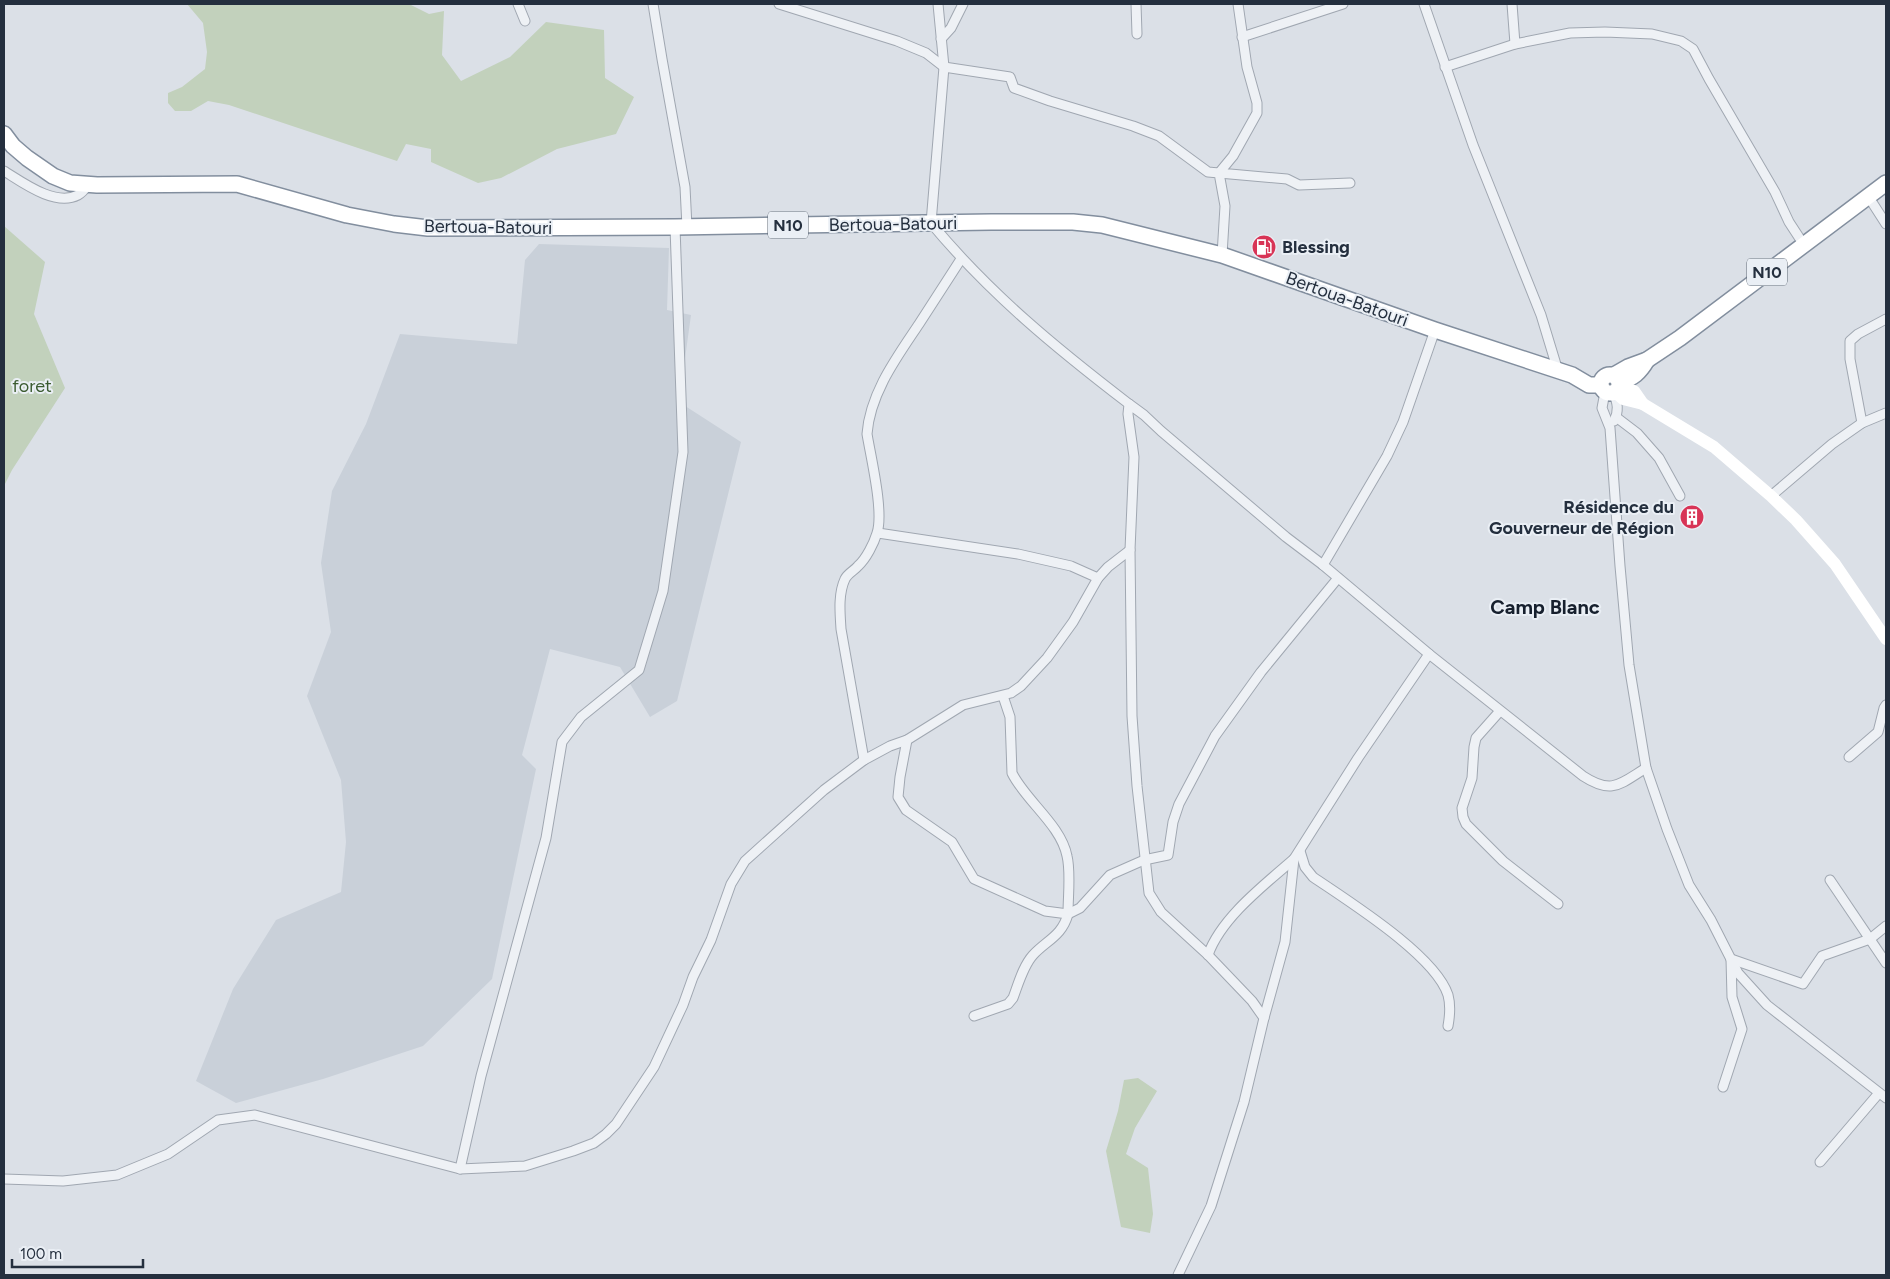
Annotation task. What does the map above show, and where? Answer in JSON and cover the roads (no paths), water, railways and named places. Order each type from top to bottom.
[{"type":"highway","name":"Bertoua-Batouri","points":[[4,134],[13,146],[27,158],[53,176],[70,183],[237,184],[347,215],[428,228],[1087,223],[1127,230],[1222,255],[1435,330],[1565,373],[1589,385],[1611,385]]},
{"type":"highway","name":"N10","points":[[1611,385],[1632,378],[1647,360],[1680,338],[1886,183]]},
{"type":"main road","points":[[1611,385],[1623,399],[1643,404],[1714,447],[1771,496],[1796,520],[1835,564],[1886,640]]},
{"type":"street","points":[[518,4],[525,21]]},
{"type":"street","points":[[460,1169],[481,1076],[546,838],[562,742],[581,718],[639,670],[663,591],[683,452],[681,227],[685,187],[654,4]]},
{"type":"street","points":[[779,4],[897,41],[926,54],[944,67],[1010,77],[1014,88],[1050,101],[1125,123],[1159,136],[1208,172],[1287,179],[1299,185],[1350,183]]},
{"type":"street","points":[[938,4],[944,67],[931,223],[961,259],[994,292],[1050,342],[1144,415],[1286,537],[1324,565],[1429,654],[1583,776],[1602,787],[1611,787],[1624,782],[1646,768]]},
{"type":"street","points":[[941,40],[952,28],[963,4]]},
{"type":"street","points":[[1136,4],[1137,34]]},
{"type":"street","points":[[1222,255],[1226,206],[1219,173],[1232,156],[1258,113],[1258,103],[1247,67],[1238,4]]},
{"type":"street","points":[[1242,38],[1344,4]]},
{"type":"street","points":[[1424,4],[1493,197],[1565,373]]},
{"type":"street","points":[[1512,4],[1515,44]]},
{"type":"street","points":[[1445,67],[1515,44],[1570,33],[1652,34],[1687,44],[1693,49],[1775,192],[1789,222],[1804,245]]},
{"type":"street","points":[[4,171],[36,191],[56,197],[79,195],[89,184]]},
{"type":"street","points":[[1868,196],[1886,224]]},
{"type":"street","points":[[864,760],[840,629],[840,597],[845,579],[858,566],[878,533],[880,515],[867,434],[868,421],[894,362],[961,259]]},
{"type":"street","points":[[1862,423],[1850,359],[1850,342],[1858,334],[1886,320]]},
{"type":"street","points":[[1324,565],[1387,456],[1403,422],[1435,330]]},
{"type":"street","points":[[1610,428],[1616,418],[1618,407],[1611,385]]},
{"type":"street","points":[[1611,385],[1602,408],[1610,428],[1629,665],[1646,768],[1667,829],[1689,885],[1704,907],[1738,973],[1767,1005],[1883,1096],[1820,1162]]},
{"type":"street","points":[[1129,404],[1128,414],[1134,457],[1130,550],[1132,716],[1136,786],[1149,893],[1157,907],[1208,955],[1252,1001],[1264,1018]]},
{"type":"street","points":[[1771,496],[1815,456],[1862,423],[1886,413]]},
{"type":"street","points":[[1616,418],[1637,433],[1659,458],[1680,496]]},
{"type":"street","points":[[878,533],[1018,554],[1071,566],[1098,578]]},
{"type":"street","points":[[4,1179],[63,1181],[117,1175],[168,1154],[218,1120],[255,1115],[460,1169],[525,1166],[587,1146],[606,1134],[616,1124],[654,1067],[671,1032],[693,977],[712,940],[731,884],[744,861],[824,790],[864,760],[890,746],[907,740],[958,708],[1011,693],[1021,686],[1047,658],[1073,622],[1098,578],[1108,567],[1130,550]]},
{"type":"street","points":[[907,740],[898,797],[906,810],[952,842],[974,879],[1045,911],[1068,914],[1080,908],[1110,875],[1144,860],[1168,855],[1173,822],[1179,804],[1215,736],[1261,672],[1338,578]]},
{"type":"street","points":[[1208,955],[1213,941],[1230,919],[1294,859],[1300,851],[1358,758],[1429,654]]},
{"type":"street","points":[[974,1016],[1008,1004],[1013,998],[1032,956],[1059,933],[1066,922],[1068,914],[1067,856],[1062,842],[1052,826],[1015,780],[1012,773],[1010,717],[1002,696]]},
{"type":"street","points":[[1849,757],[1878,732],[1886,705]]},
{"type":"street","points":[[1500,711],[1476,738],[1472,778],[1462,808],[1463,817],[1466,824],[1503,861],[1558,904]]},
{"type":"street","points":[[1300,851],[1305,867],[1313,877],[1413,950],[1431,968],[1441,981],[1447,994],[1450,1009],[1448,1026]]},
{"type":"street","points":[[1178,1275],[1211,1206],[1244,1102],[1285,942],[1294,859]]},
{"type":"street","points":[[1830,880],[1886,963]]},
{"type":"street","points":[[1731,959],[1803,984],[1822,956],[1870,938],[1886,926]]},
{"type":"street","points":[[1724,1087],[1742,1029],[1732,997],[1731,959]]},
{"type":"place","name":"Blessing","points":[[1264,247]]},
{"type":"place","name":"Résidence du Gouverneur de Région","points":[[1692,517]]},
{"type":"district","name":"Camp Blanc","points":[[1545,607]]},
{"type":"park label","name":"foret","points":[[32,386]]}]
